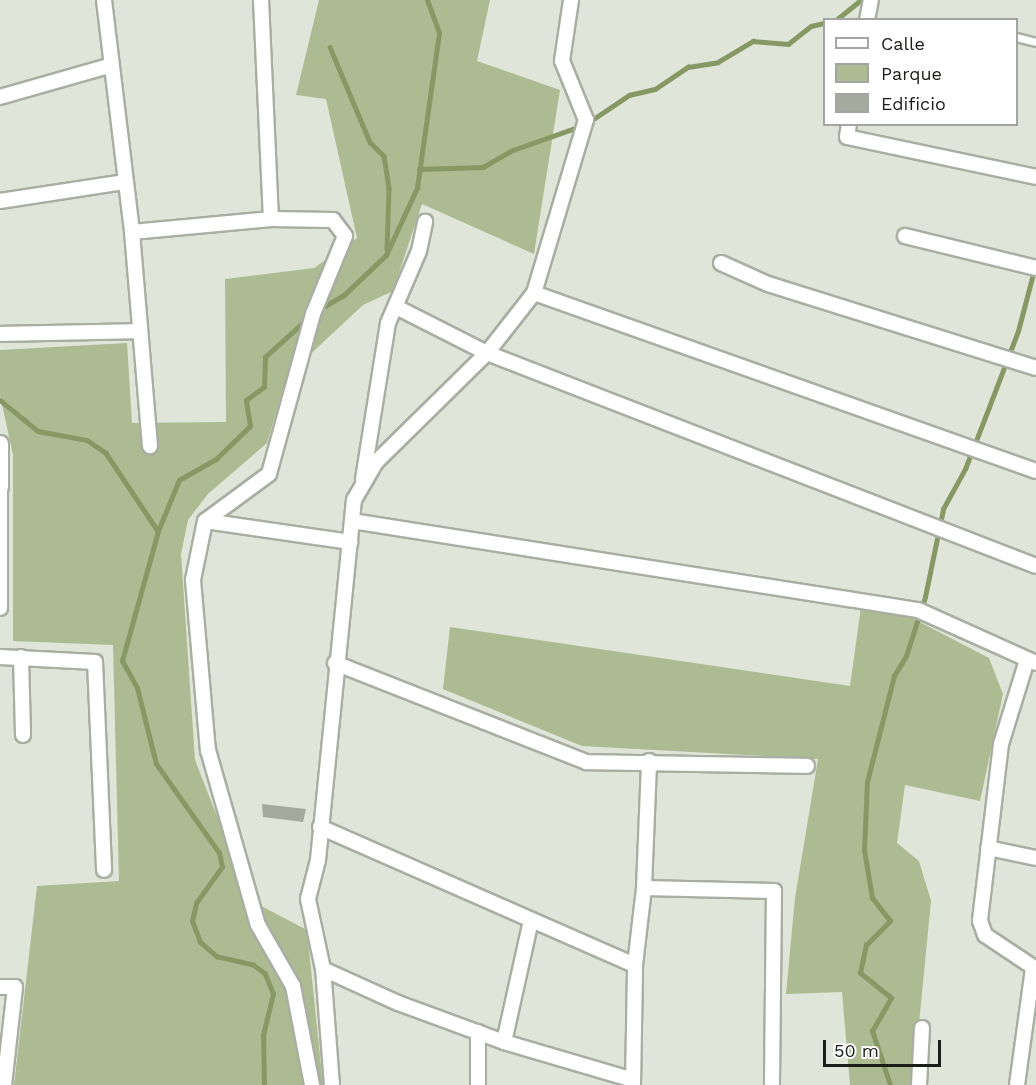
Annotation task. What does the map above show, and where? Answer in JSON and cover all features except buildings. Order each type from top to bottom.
[{"type":"street","points":[[104,0],[124,182],[132,232],[150,446]]},
{"type":"street","points":[[261,0],[271,219]]},
{"type":"street","points":[[362,481],[376,462],[487,353],[534,293],[586,120],[562,61],[571,0]]},
{"type":"street","points":[[867,18],[871,0]]},
{"type":"street","points":[[0,97],[112,65]]},
{"type":"street","points":[[849,126],[847,137],[1036,177]]},
{"type":"street","points":[[0,201],[124,182]]},
{"type":"street","points":[[132,232],[271,219],[333,220],[345,236],[313,314],[269,474],[205,521],[193,580],[208,750],[258,925],[293,986],[312,1085]]},
{"type":"street","points":[[332,1085],[323,969],[308,899],[318,860],[335,663],[354,500],[362,481],[388,323],[419,251],[425,222]]},
{"type":"street","points":[[905,236],[1036,268]]},
{"type":"street","points":[[721,263],[768,284],[1036,368]]},
{"type":"street","points":[[534,293],[1036,471]]},
{"type":"street","points":[[396,307],[487,353],[1036,566]]},
{"type":"street","points":[[0,334],[139,331]]},
{"type":"street","points":[[0,444],[0,608]]},
{"type":"street","points":[[205,521],[350,542]]},
{"type":"street","points":[[352,521],[918,610],[1032,662],[1001,744],[980,921],[986,935],[1035,969],[1017,1085]]},
{"type":"street","points":[[0,657],[95,662],[104,870]]},
{"type":"street","points":[[21,657],[22,735]]},
{"type":"street","points":[[335,663],[586,762],[649,761],[807,766]]},
{"type":"street","points":[[323,969],[398,1003],[504,1042],[633,1082],[635,965],[644,888],[649,761]]},
{"type":"street","points":[[320,827],[635,965]]},
{"type":"street","points":[[988,848],[1036,858]]},
{"type":"street","points":[[644,888],[774,891],[772,1085]]},
{"type":"street","points":[[504,1042],[531,920]]},
{"type":"street","points":[[0,987],[15,987],[4,1085]]},
{"type":"street","points":[[919,1085],[922,1028]]},
{"type":"street","points":[[478,1032],[478,1085]]},
{"type":"lane","points":[[1018,38],[1036,42]]},
{"type":"green space","points":[[319,0],[490,0],[477,61],[560,90],[534,254],[422,204],[393,291],[363,305],[287,376],[267,443],[208,494],[188,520],[181,554],[195,760],[231,852],[244,897],[307,930],[323,1085],[14,1085],[37,886],[119,881],[113,645],[13,641],[13,455],[0,395],[0,350],[127,343],[132,423],[226,422],[225,279],[314,268],[357,238],[326,99],[296,95]]},
{"type":"green space","points":[[861,607],[912,618],[989,658],[1003,694],[980,801],[905,785],[897,843],[919,861],[931,901],[913,1085],[850,1085],[842,992],[786,994],[795,898],[818,759],[582,746],[443,689],[450,627],[850,686]]},
{"type":"waterway","points":[[318,310],[344,295],[386,255],[417,188],[439,33],[427,0]]},
{"type":"waterway","points":[[838,18],[861,0]]},
{"type":"waterway","points":[[589,122],[629,95],[655,89],[688,67],[718,62],[753,41],[788,44],[811,26],[823,23]]},
{"type":"waterway","points":[[330,47],[370,142],[384,156],[389,189],[387,249]]},
{"type":"waterway","points":[[419,169],[483,167],[513,150],[581,126]]},
{"type":"waterway","points":[[890,1085],[872,1031],[891,998],[860,973],[866,945],[890,921],[872,898],[864,850],[867,782],[894,676],[906,656],[925,597],[943,509],[965,469],[989,407],[1018,331],[1033,274]]},
{"type":"waterway","points":[[264,1085],[263,1035],[273,994],[265,974],[253,965],[217,957],[200,942],[192,921],[196,903],[222,867],[219,853],[156,764],[137,688],[122,661],[158,531],[179,480],[216,459],[250,426],[246,400],[264,387],[265,357],[307,319]]},
{"type":"waterway","points":[[0,400],[38,431],[87,440],[106,453],[158,531]]}]
